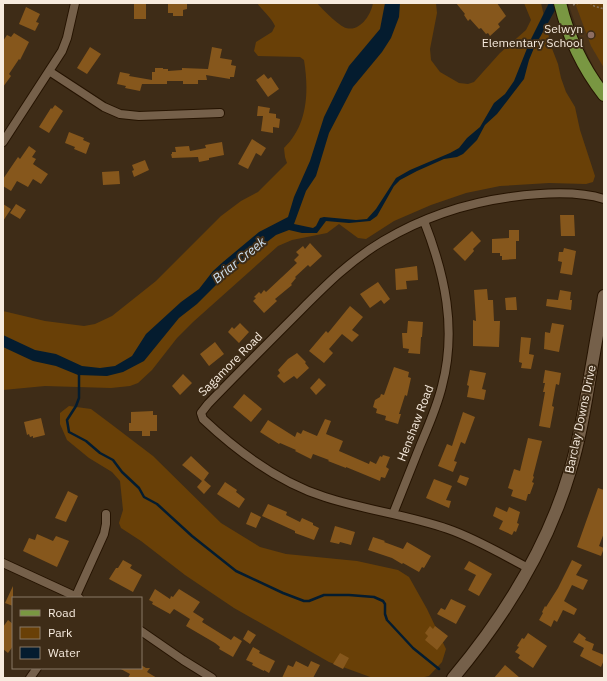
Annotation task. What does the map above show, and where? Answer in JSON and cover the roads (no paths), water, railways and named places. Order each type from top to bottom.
[{"type":"main road","points":[[560,3],[577,51],[591,77],[604,95]]},
{"type":"street","points":[[3,142],[65,45],[75,3]]},
{"type":"street","points":[[49,71],[104,107],[120,114],[139,116],[220,113]]},
{"type":"street","name":"Sagamore Road","points":[[530,569],[482,543],[451,530],[323,496],[283,478],[263,467],[238,450],[202,418],[201,413],[203,409],[336,275],[384,240],[424,221],[472,204],[519,196],[573,194],[604,199]]},
{"type":"street","name":"Henshaw Road","points":[[393,514],[436,407],[442,386],[447,358],[449,326],[446,293],[438,258],[424,221]]},
{"type":"street","name":"Barclay Downs Drive","points":[[453,678],[476,651],[498,621],[530,569],[548,533],[570,471],[580,434],[600,341],[604,296]]},
{"type":"street","points":[[3,563],[77,597],[104,534],[106,514]]},
{"type":"street","points":[[142,632],[212,678]]},
{"type":"street","points":[[30,678],[36,669]]},
{"type":"water","name":"Briar Creek","points":[[385,3],[400,3],[399,17],[391,38],[382,52],[353,87],[329,133],[316,176],[306,191],[294,224],[313,228],[316,226],[320,218],[324,217],[356,220],[367,219],[376,209],[396,178],[410,170],[459,148],[467,138],[480,127],[494,103],[505,94],[514,81],[530,41],[549,3],[559,3],[534,48],[524,79],[497,114],[485,125],[477,140],[463,154],[457,157],[444,159],[400,180],[394,186],[377,216],[370,221],[349,223],[326,221],[317,233],[302,233],[289,230],[276,235],[233,268],[197,304],[179,318],[144,361],[123,372],[107,376],[78,375],[56,366],[33,361],[3,347],[3,335],[35,350],[56,354],[82,366],[100,368],[115,366],[132,356],[146,334],[181,302],[199,289],[213,271],[223,262],[259,232],[288,217],[294,197],[310,161],[324,117],[349,66],[380,29]]},
{"type":"waterway","points":[[79,373],[79,398],[67,420],[69,432],[86,441],[100,453],[113,460],[122,472],[139,488],[144,497],[157,504],[192,536],[236,571],[283,593],[304,601],[309,601],[324,595],[374,597],[383,601],[385,604],[385,614],[387,620],[413,648],[439,669]]},
{"type":"place","name":"Selwyn Elementary School","points":[[591,35]]}]
